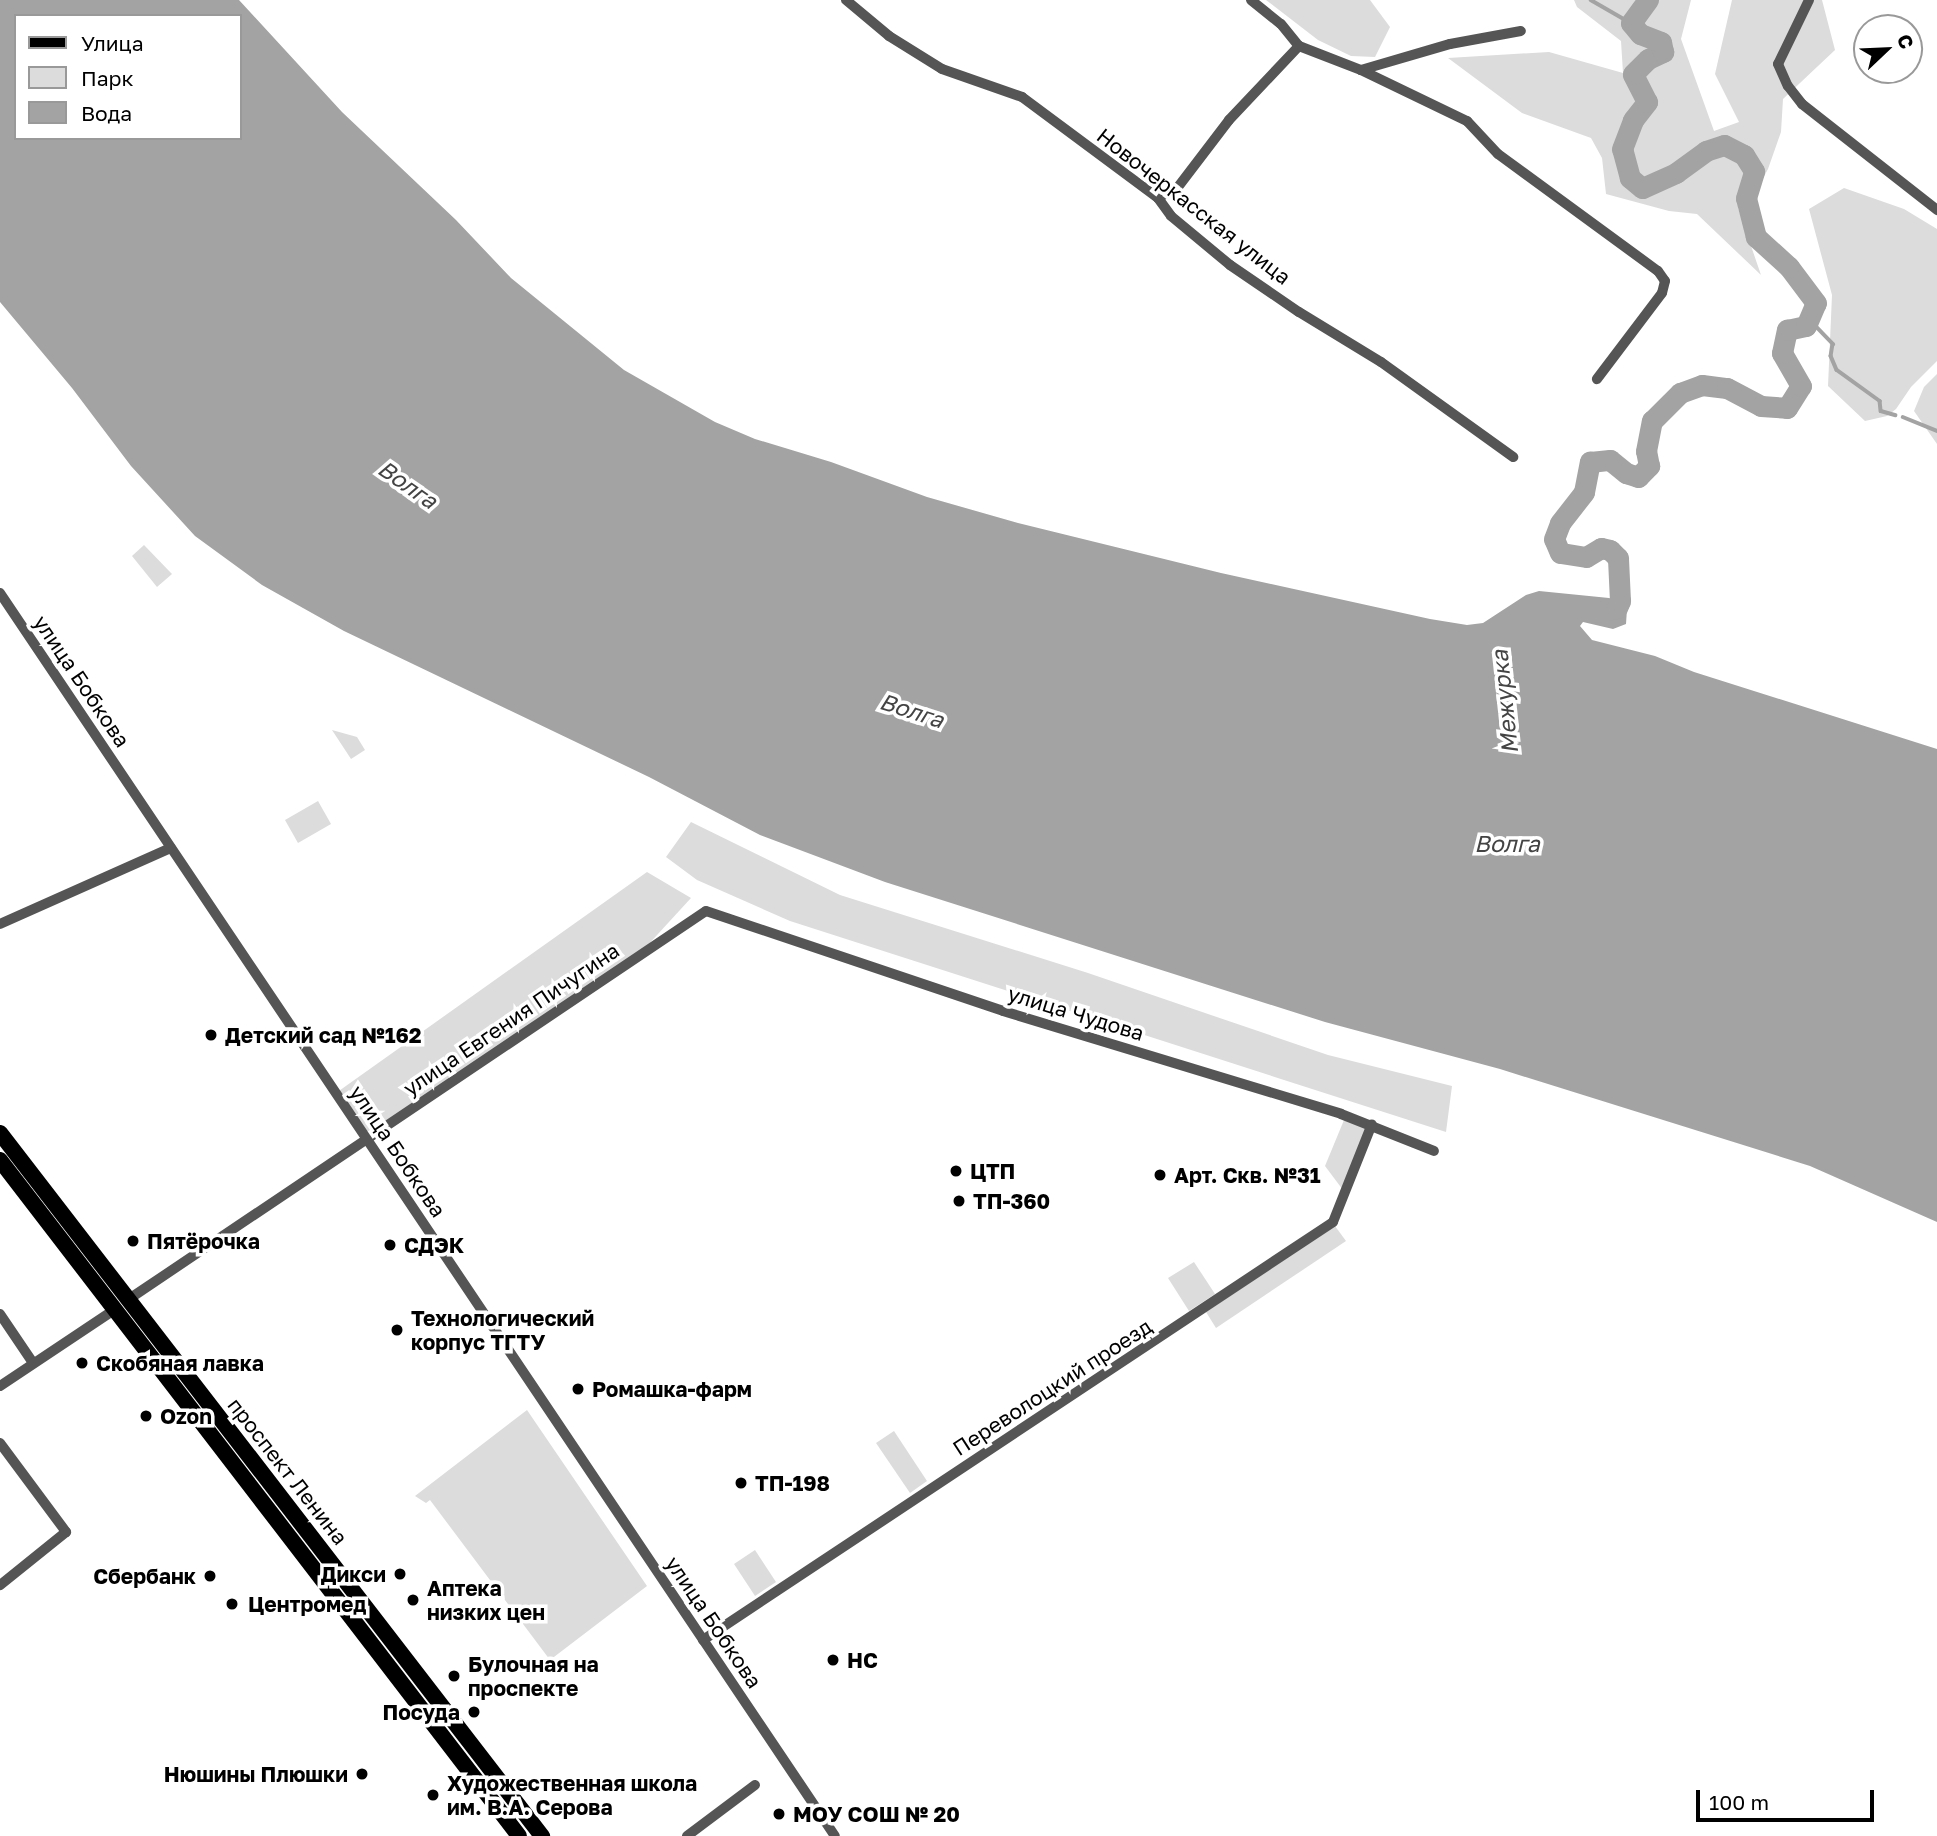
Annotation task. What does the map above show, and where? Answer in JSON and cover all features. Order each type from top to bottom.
[{"type":"main road","name":"проспект Ленина","points":[[0,1133],[542,1836]]},
{"type":"main road","name":"проспект Ленина","points":[[0,1160],[519,1836]]},
{"type":"main road","points":[[114,1310],[132,1303]]},
{"type":"street","name":"Новочеркасская улица","points":[[846,0],[889,36],[942,69],[1022,97],[1158,198],[1171,216],[1230,264],[1299,312],[1381,362],[1513,457]]},
{"type":"street","points":[[1251,0],[1281,24],[1299,46],[1361,70],[1467,121],[1498,154],[1658,271],[1665,281],[1662,293],[1597,379]]},
{"type":"street","points":[[1809,0],[1778,64],[1802,104],[1937,210]]},
{"type":"street","points":[[1361,70],[1450,44],[1521,31]]},
{"type":"street","points":[[1158,198],[1178,187],[1229,120],[1299,46]]},
{"type":"street","name":"улица Бобкова","points":[[0,593],[835,1836]]},
{"type":"street","points":[[0,924],[171,848]]},
{"type":"street","name":"улица Евгения Пичугина","points":[[132,1303],[367,1139],[706,911]]},
{"type":"street","name":"улица Чудова","points":[[706,911],[1003,1011],[1227,1077],[1372,1124],[1434,1151]]},
{"type":"street","name":"Переволоцкий проезд","points":[[703,1640],[1333,1222],[1372,1124]]},
{"type":"street","points":[[0,1386],[114,1310]]},
{"type":"street","points":[[0,1314],[33,1363]]},
{"type":"street","points":[[0,1443],[66,1532],[0,1585]]},
{"type":"street","points":[[687,1836],[755,1785]]},
{"type":"green space","points":[[1266,0],[1370,0],[1390,27],[1375,57],[1351,56],[1318,40]]},
{"type":"green space","points":[[1574,0],[1691,0],[1681,39],[1714,131],[1739,122],[1715,74],[1732,0],[1822,0],[1835,50],[1783,99],[1781,132],[1768,169],[1760,184],[1738,208],[1761,275],[1697,214],[1669,211],[1606,194],[1602,158],[1591,138],[1522,113],[1448,58],[1549,52],[1623,73],[1621,41],[1577,7]]},
{"type":"green space","points":[[1844,188],[1904,209],[1937,229],[1937,361],[1911,387],[1896,409],[1887,416],[1865,421],[1828,386],[1832,295],[1809,209]]},
{"type":"green space","points":[[1937,374],[1937,444],[1914,411],[1924,387]]},
{"type":"green space","points":[[144,545],[172,574],[157,587],[132,556]]},
{"type":"green space","points":[[332,730],[357,737],[365,750],[351,759]]},
{"type":"green space","points":[[318,801],[331,824],[298,843],[285,820]]},
{"type":"green space","points":[[691,822],[840,895],[1088,973],[1328,1055],[1452,1086],[1446,1132],[790,921],[697,880],[666,857]]},
{"type":"green space","points":[[647,872],[691,898],[635,959],[367,1139],[336,1093]]},
{"type":"green space","points":[[1344,1120],[1366,1128],[1343,1190],[1325,1166]]},
{"type":"green space","points":[[1335,1226],[1346,1241],[1216,1328],[1206,1312]]},
{"type":"green space","points":[[1194,1262],[1215,1294],[1189,1311],[1168,1278]]},
{"type":"green space","points":[[527,1410],[647,1586],[550,1660],[430,1500],[426,1503],[415,1496]]},
{"type":"green space","points":[[894,1431],[927,1481],[910,1493],[876,1443]]},
{"type":"green space","points":[[755,1550],[776,1582],[755,1596],[734,1564]]},
{"type":"water","name":"Волга","points":[[0,0],[239,0],[342,112],[456,220],[511,278],[624,370],[715,422],[755,439],[831,462],[927,497],[1018,523],[1221,573],[1430,619],[1467,625],[1483,623],[1526,595],[1539,591],[1620,601],[1627,609],[1626,624],[1613,629],[1583,622],[1580,626],[1592,640],[1655,656],[1694,672],[1937,749],[1937,1222],[1810,1166],[1500,1069],[1325,1022],[885,882],[760,835],[649,777],[344,631],[262,585],[195,536],[131,466],[72,388],[0,302]]},
{"type":"waterway","points":[[1591,0],[1631,23]]},
{"type":"waterway","name":"Межурка","points":[[1598,612],[1617,608],[1620,601],[1618,558],[1610,550],[1601,548],[1586,557],[1560,553],[1554,539],[1560,523],[1584,492],[1590,462],[1610,460],[1626,473],[1638,477],[1649,466],[1646,451],[1652,421],[1680,393],[1702,385],[1727,388],[1761,406],[1787,408],[1801,386],[1782,353],[1787,330],[1806,326],[1816,303],[1789,267],[1756,237],[1746,198],[1754,171],[1744,155],[1724,145],[1706,151],[1676,173],[1642,188],[1630,178],[1622,149],[1633,120],[1647,102],[1633,74],[1648,59],[1663,52],[1661,42],[1640,34],[1631,23],[1648,0]]},
{"type":"waterway","points":[[1809,319],[1833,344],[1831,356],[1837,370],[1880,401],[1881,411],[1895,415]]},
{"type":"waterway","points":[[1903,417],[1937,431]]},
{"type":"place","name":"Детский сад №162","points":[[211,1035]]},
{"type":"place","name":"ЦТП","points":[[956,1171]]},
{"type":"place","name":"Арт. Скв. №31","points":[[1160,1175]]},
{"type":"place","name":"ТП-360","points":[[959,1201]]},
{"type":"place","name":"Пятёрочка","points":[[133,1241]]},
{"type":"place","name":"СДЭК","points":[[390,1245]]},
{"type":"place","name":"Технологический корпус ТГТУ","points":[[397,1330]]},
{"type":"place","name":"Скобяная лавка","points":[[82,1363]]},
{"type":"place","name":"Ромашка-фарм","points":[[578,1389]]},
{"type":"place","name":"Ozon","points":[[146,1416]]},
{"type":"place","name":"ТП-198","points":[[741,1483]]},
{"type":"place","name":"Дикси","points":[[400,1574]]},
{"type":"place","name":"Сбербанк","points":[[210,1576]]},
{"type":"place","name":"Аптека низких цен","points":[[413,1600]]},
{"type":"place","name":"Центромед","points":[[232,1604]]},
{"type":"place","name":"НС","points":[[833,1660]]},
{"type":"place","name":"Булочная на проспекте","points":[[454,1676]]},
{"type":"place","name":"Посуда","points":[[474,1712]]},
{"type":"place","name":"Нюшины Плюшки","points":[[362,1774]]},
{"type":"place","name":"Художественная школа им. В.А. Серова","points":[[433,1795]]},
{"type":"place","name":"МОУ СОШ № 20","points":[[779,1814]]}]
